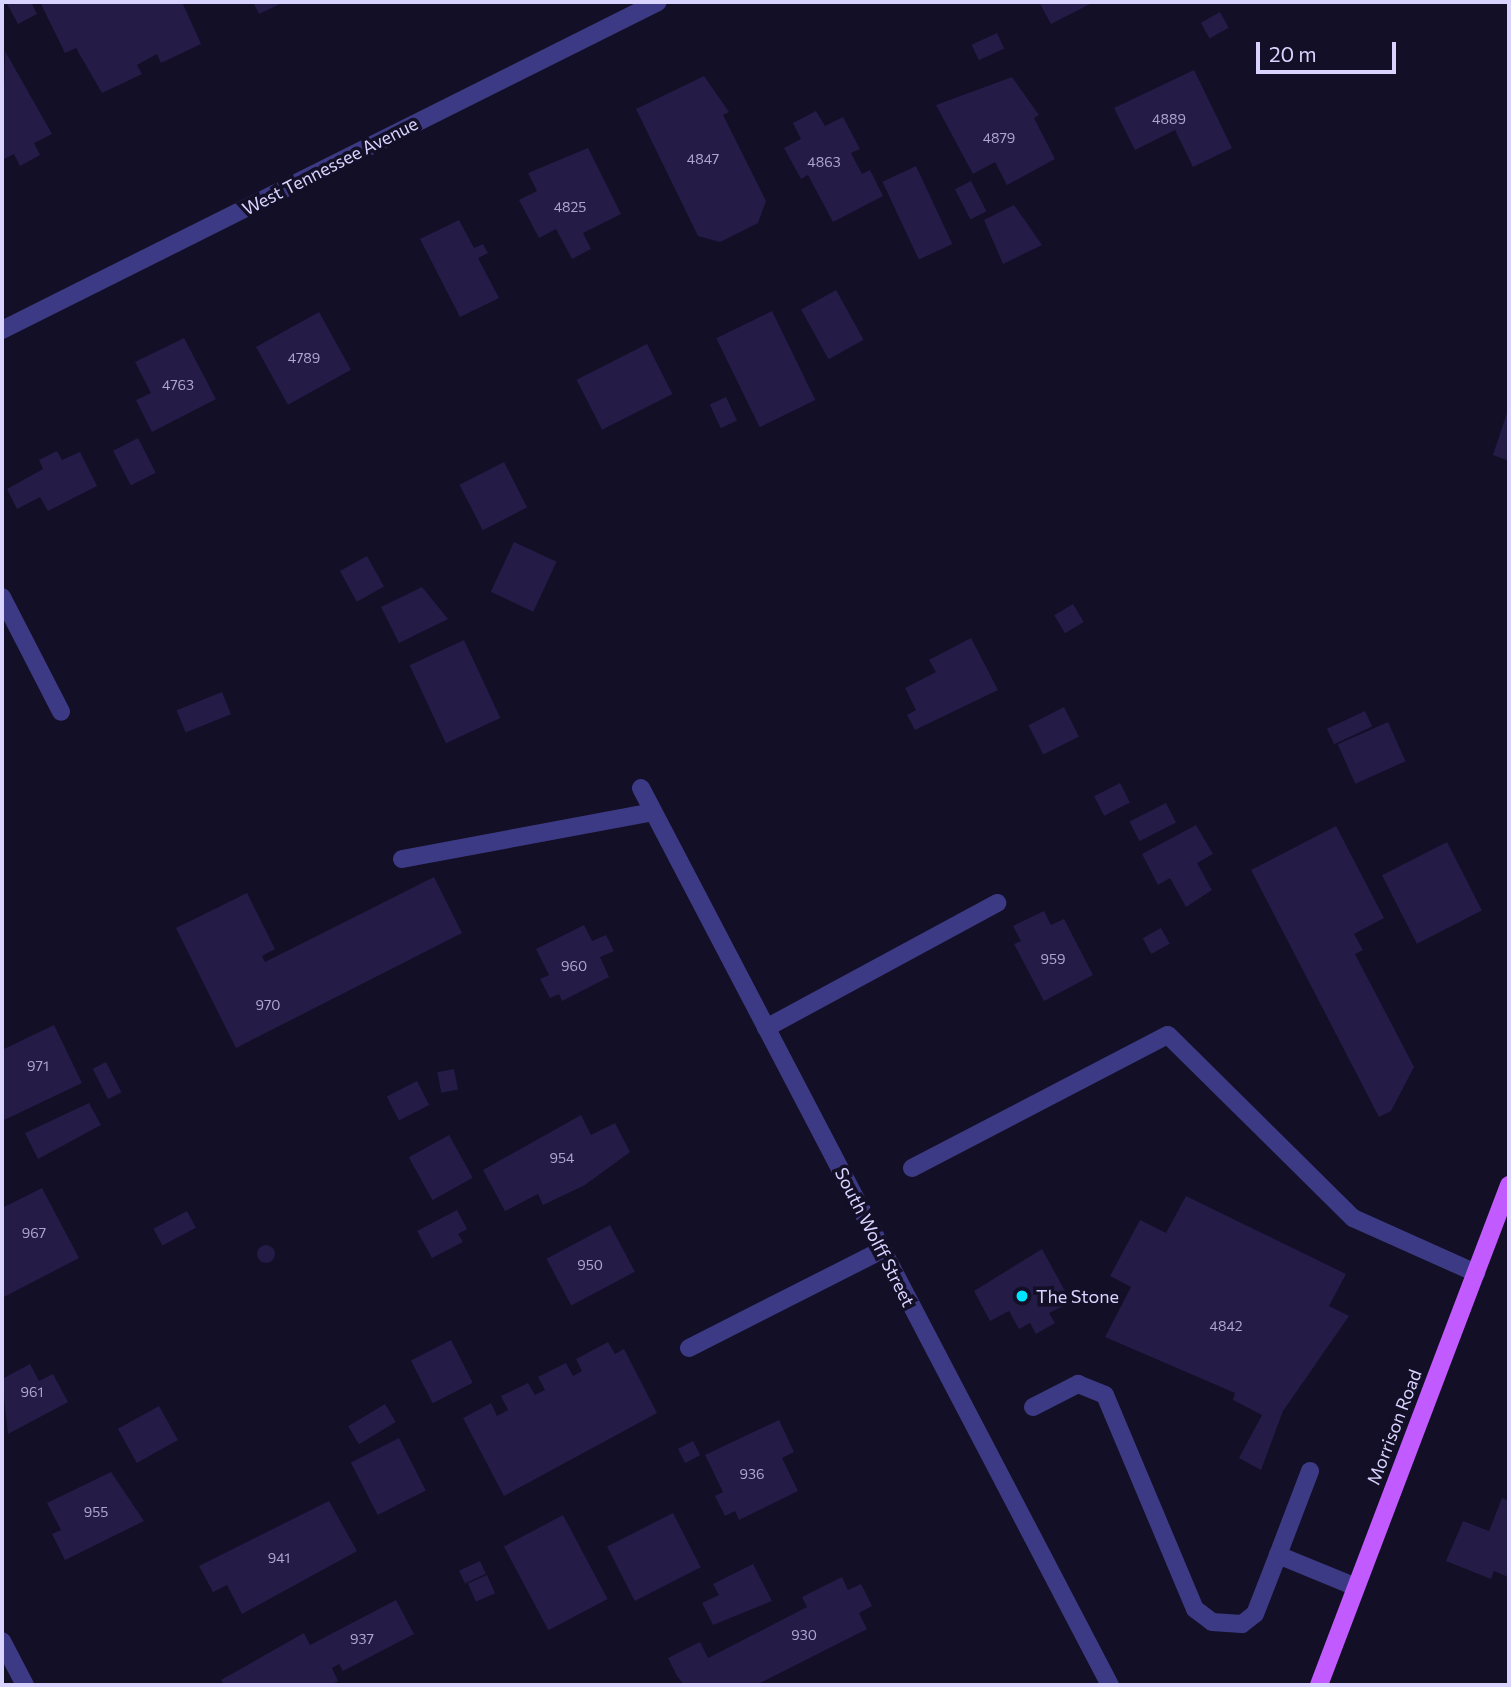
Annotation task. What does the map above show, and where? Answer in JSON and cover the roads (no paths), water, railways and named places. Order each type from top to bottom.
[{"type":"main road","name":"Morrison Road","points":[[1319,1685],[1509,1185]]},
{"type":"street","name":"West Tennessee Avenue","points":[[2,330],[658,2]]},
{"type":"street","points":[[2,597],[61,712]]},
{"type":"street","name":"South Wolff Street","points":[[641,788],[1110,1685]]},
{"type":"street","points":[[402,859],[653,812]]},
{"type":"street","points":[[766,1028],[998,903]]},
{"type":"street","points":[[912,1168],[1168,1035],[1353,1218],[1476,1273]]},
{"type":"street","points":[[689,1348],[882,1250]]},
{"type":"street","points":[[1033,1407],[1078,1384],[1105,1395],[1195,1609],[1212,1622],[1242,1625],[1255,1614],[1310,1471]]},
{"type":"street","points":[[1278,1555],[1356,1587]]},
{"type":"street","points":[[2,1641],[25,1685]]},
{"type":"place","name":"The Stone","points":[[1022,1296]]}]
